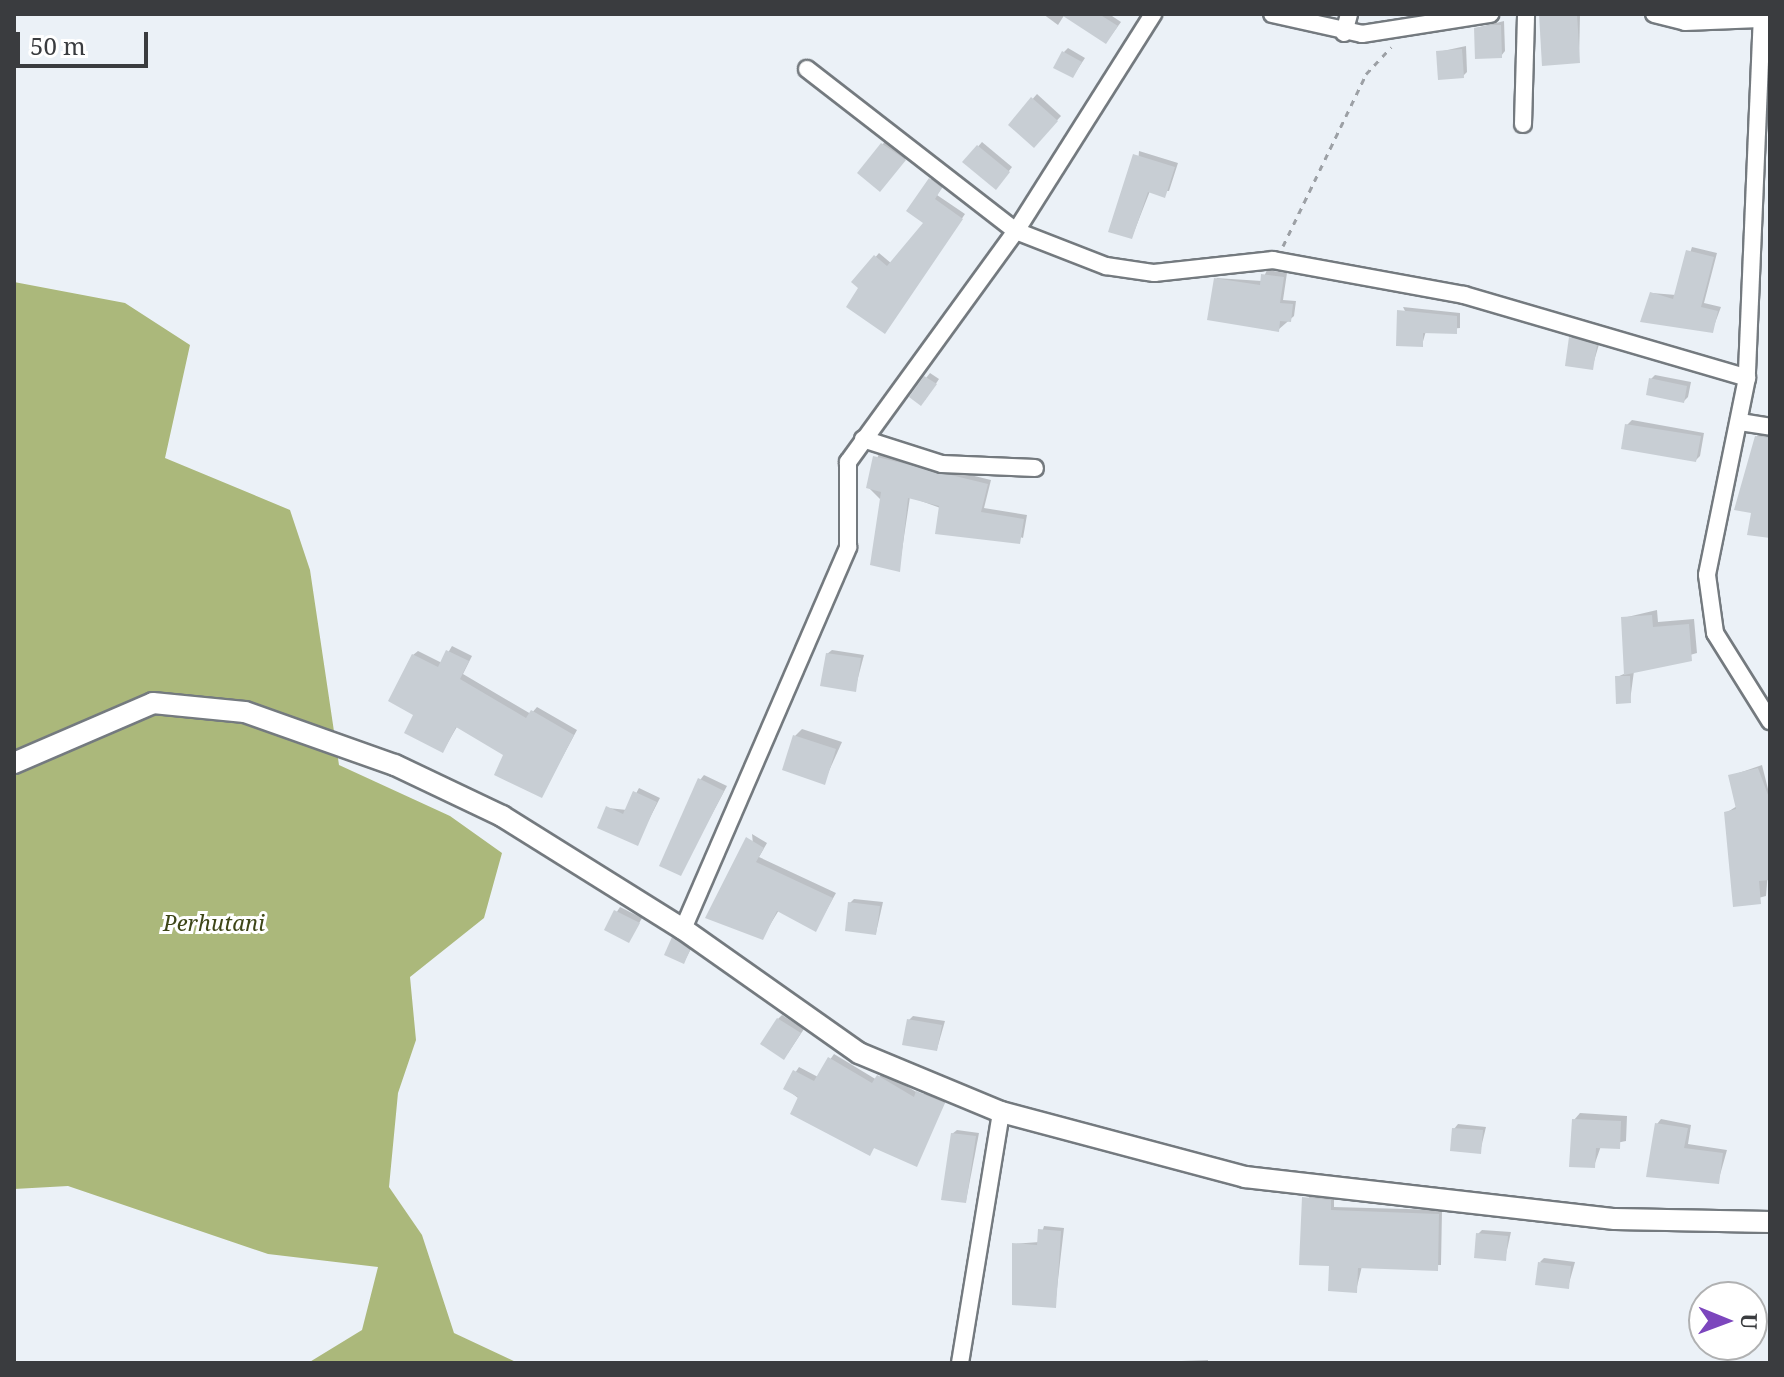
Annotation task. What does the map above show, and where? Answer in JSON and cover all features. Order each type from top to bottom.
[{"type":"street","points":[[683,929],[848,547],[848,462],[1016,231],[1153,14]]},
{"type":"street","points":[[1272,14],[1344,33],[1410,27],[1490,14]]},
{"type":"street","points":[[1344,33],[1349,14]]},
{"type":"street","points":[[1523,124],[1526,14]]},
{"type":"street","points":[[1654,14],[1685,22],[1761,16],[1763,57],[1747,378],[1711,546],[1708,599],[1715,633],[1770,721]]},
{"type":"street","points":[[807,69],[1016,231],[1106,266],[1154,273],[1273,260],[1464,295],[1747,378]]},
{"type":"street","points":[[1740,422],[1770,427]]},
{"type":"street","points":[[863,439],[942,464],[988,471],[1035,468]]},
{"type":"street","points":[[14,763],[153,703],[245,712],[395,765],[502,816],[683,929],[859,1053],[1001,1112],[1161,1159],[1261,1179],[1615,1219],[1770,1222]]},
{"type":"street","points":[[960,1363],[1001,1112]]},
{"type":"path","points":[[1273,260],[1305,211],[1366,74],[1410,27]]},
{"type":"green space","name":"Perhutani","points":[[14,282],[125,303],[190,345],[165,458],[290,510],[310,570],[339,765],[450,816],[502,853],[484,918],[410,977],[416,1040],[398,1093],[389,1187],[422,1235],[454,1333],[518,1363],[308,1363],[362,1330],[378,1267],[268,1254],[68,1186],[14,1189]]},
{"type":"building","points":[[1060,14],[1099,14],[1118,26],[1106,44]]},
{"type":"building","points":[[1539,14],[1577,14],[1580,63],[1542,66]]},
{"type":"building","points":[[1501,25],[1502,58],[1475,59],[1474,28]]},
{"type":"building","points":[[1462,49],[1464,78],[1438,80],[1436,51]]},
{"type":"building","points":[[1062,51],[1082,62],[1073,78],[1053,68]]},
{"type":"building","points":[[1031,97],[1058,121],[1034,148],[1008,125]]},
{"type":"building","points":[[881,143],[906,160],[880,192],[857,173]]},
{"type":"building","points":[[977,145],[1010,172],[996,190],[962,162]]},
{"type":"building","points":[[1133,154],[1175,167],[1165,198],[1148,192],[1132,239],[1108,232]]},
{"type":"building","points":[[929,178],[942,188],[935,199],[963,219],[885,334],[846,307],[858,288],[851,282],[874,255],[887,266],[923,223],[906,211]]},
{"type":"building","points":[[1686,250],[1714,257],[1701,307],[1718,311],[1713,333],[1640,322],[1650,292],[1673,299]]},
{"type":"building","points":[[1261,274],[1284,277],[1280,303],[1293,304],[1291,322],[1280,321],[1279,332],[1207,320],[1214,278],[1260,285]]},
{"type":"building","points":[[1397,310],[1457,316],[1457,334],[1423,333],[1423,347],[1396,346]]},
{"type":"building","points":[[1569,337],[1597,345],[1593,370],[1565,366]]},
{"type":"building","points":[[924,376],[937,384],[921,406],[909,397]]},
{"type":"building","points":[[1649,378],[1687,386],[1684,403],[1646,395]]},
{"type":"building","points":[[1625,424],[1701,436],[1696,462],[1621,449]]},
{"type":"building","points":[[1755,436],[1770,438],[1770,538],[1747,535],[1751,513],[1734,510]]},
{"type":"building","points":[[873,456],[988,484],[981,512],[1024,519],[1020,544],[935,534],[939,506],[908,498],[900,572],[870,565],[881,492],[866,488]]},
{"type":"building","points":[[1652,615],[1653,627],[1689,624],[1692,661],[1624,675],[1621,617]]},
{"type":"building","points":[[446,650],[469,661],[460,679],[526,718],[531,710],[574,735],[542,798],[494,775],[503,755],[456,727],[443,753],[404,733],[413,715],[388,701],[412,654],[438,667]]},
{"type":"building","points":[[826,653],[861,658],[856,692],[820,686]]},
{"type":"building","points":[[1615,676],[1630,676],[1631,703],[1616,704]]},
{"type":"building","points":[[793,735],[836,749],[825,785],[782,770]]},
{"type":"building","points":[[1758,768],[1770,800],[1770,880],[1759,881],[1761,904],[1733,907],[1724,812],[1736,809],[1728,775]]},
{"type":"building","points":[[698,778],[724,791],[681,876],[659,866]]},
{"type":"building","points":[[633,791],[657,802],[638,846],[597,828],[606,806],[623,814]]},
{"type":"building","points":[[746,837],[764,848],[756,862],[833,898],[816,932],[777,911],[763,940],[705,918]]},
{"type":"building","points":[[848,902],[880,906],[876,935],[845,931]]},
{"type":"building","points":[[614,910],[640,923],[629,943],[604,930]]},
{"type":"building","points":[[672,937],[690,950],[684,964],[664,955]]},
{"type":"building","points":[[777,1018],[801,1033],[784,1060],[760,1044]]},
{"type":"building","points":[[907,1019],[942,1025],[937,1051],[902,1045]]},
{"type":"building","points":[[828,1057],[872,1083],[877,1075],[914,1097],[916,1091],[945,1103],[917,1167],[874,1148],[870,1156],[790,1114],[798,1097],[783,1089],[793,1070],[814,1081]]},
{"type":"building","points":[[1572,1119],[1621,1121],[1620,1149],[1596,1148],[1595,1168],[1569,1167]]},
{"type":"building","points":[[1655,1123],[1688,1128],[1684,1148],[1723,1153],[1719,1184],[1646,1177]]},
{"type":"building","points":[[1452,1128],[1483,1130],[1481,1154],[1450,1151]]},
{"type":"building","points":[[951,1133],[976,1136],[966,1203],[941,1200]]},
{"type":"building","points":[[1302,1197],[1331,1200],[1331,1210],[1439,1214],[1438,1271],[1358,1268],[1357,1293],[1328,1291],[1329,1266],[1299,1265]]},
{"type":"building","points":[[1038,1229],[1061,1231],[1056,1308],[1012,1305],[1012,1243],[1037,1245]]},
{"type":"building","points":[[1476,1233],[1508,1236],[1506,1261],[1474,1258]]},
{"type":"building","points":[[1538,1262],[1571,1266],[1569,1289],[1535,1285]]}]
